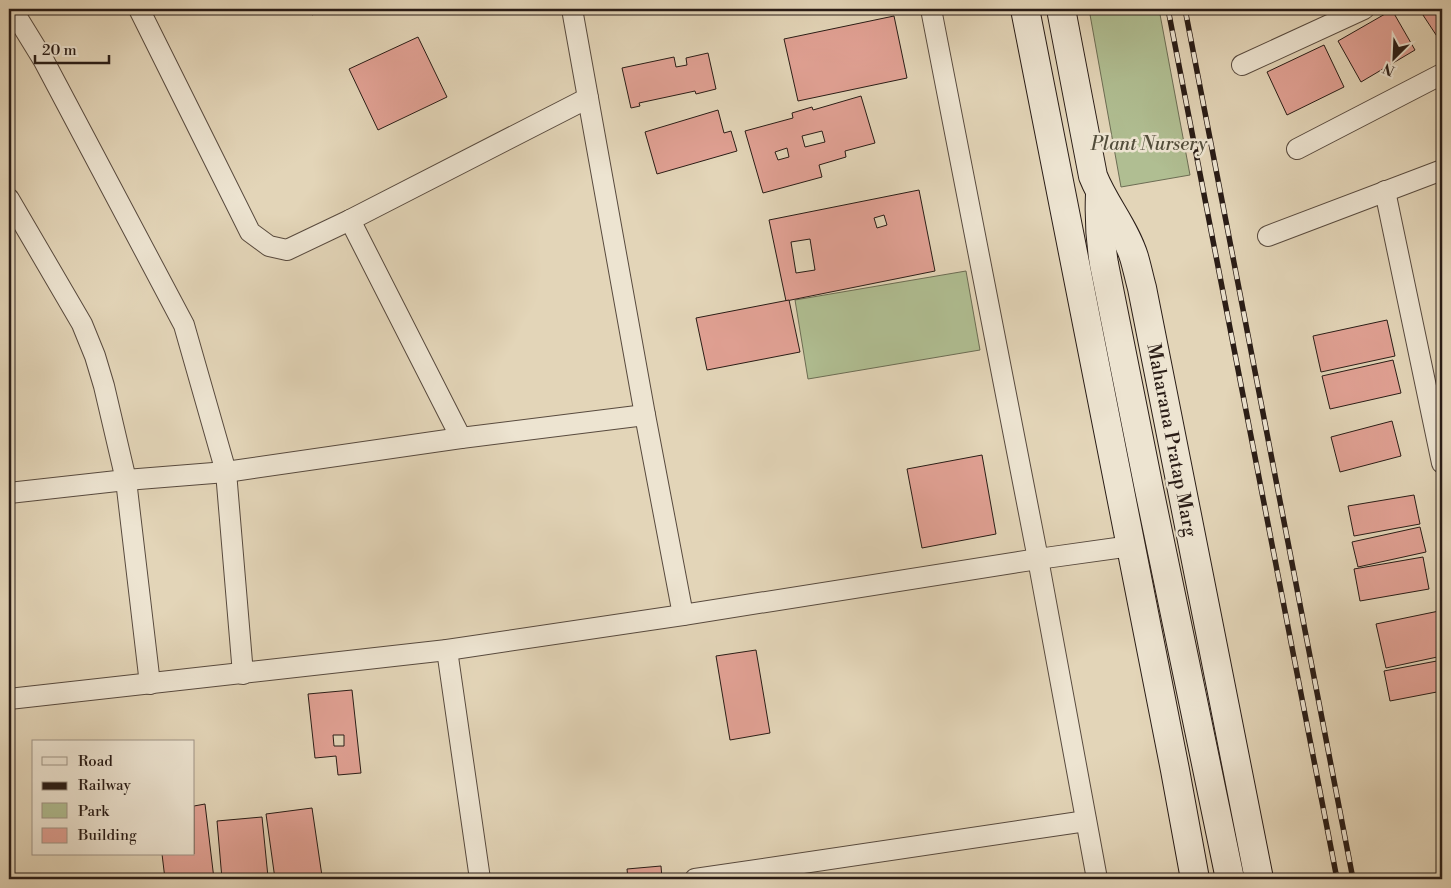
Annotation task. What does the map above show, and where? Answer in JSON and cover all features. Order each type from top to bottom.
[{"type":"main road","points":[[1025,9],[1131,546],[1194,879]]},
{"type":"main road","name":"Maharana Pratap Marg","points":[[1061,9],[1093,176],[1100,194],[1122,230],[1134,256],[1142,288],[1259,879]]},
{"type":"main road","points":[[1100,194],[1100,240],[1104,264],[1148,488],[1230,879]]},
{"type":"street","points":[[12,9],[44,61],[184,325],[226,472],[243,674]]},
{"type":"street","points":[[572,9],[645,415],[684,615]]},
{"type":"street","points":[[931,9],[1038,559],[1097,879]]},
{"type":"street","points":[[1242,65],[1358,10]]},
{"type":"street","points":[[146,11],[250,232],[269,246],[287,250],[350,220],[588,98]]},
{"type":"street","points":[[1298,149],[1442,74]]},
{"type":"street","points":[[1268,236],[1442,170]]},
{"type":"street","points":[[1385,191],[1442,463]]},
{"type":"street","points":[[9,198],[85,332],[104,386],[126,480],[150,684]]},
{"type":"street","points":[[350,220],[461,438]]},
{"type":"street","points":[[9,493],[126,480],[226,472],[461,438],[645,415]]},
{"type":"street","points":[[9,699],[447,650],[1131,546]]},
{"type":"street","points":[[447,650],[480,879]]},
{"type":"street","points":[[696,879],[1086,821]]},
{"type":"green space","name":"Plant Nursery","points":[[1089,9],[1159,9],[1190,175],[1121,187]]},
{"type":"green space","points":[[966,271],[980,350],[808,379],[795,300]]},
{"type":"building","points":[[308,9],[323,9],[312,15]]},
{"type":"building","points":[[1427,9],[1442,9],[1442,44],[1421,12]]},
{"type":"building","points":[[1392,10],[1415,50],[1361,82],[1338,41]]},
{"type":"building","points":[[894,16],[907,78],[798,101],[784,39]]},
{"type":"building","points":[[418,37],[447,97],[378,130],[349,69]]},
{"type":"building","points":[[1324,45],[1344,87],[1287,115],[1267,72]]},
{"type":"building","points":[[708,53],[716,89],[696,94],[695,91],[639,103],[640,106],[631,108],[622,68],[674,57],[676,67],[687,65],[686,58]]},
{"type":"building","points":[[861,96],[875,143],[845,151],[846,157],[819,165],[822,177],[763,193],[745,131],[793,118],[792,113],[812,107],[813,110]],"holes":[[[822,131],[825,142],[805,147],[802,136]],[[787,148],[789,157],[778,160],[775,152]]]},
{"type":"building","points":[[718,110],[724,133],[731,131],[737,151],[657,174],[645,132]]},
{"type":"building","points":[[919,190],[935,271],[786,301],[769,220]],"holes":[[[884,215],[887,225],[877,228],[874,218]],[[810,239],[815,270],[796,273],[791,242]]]},
{"type":"building","points":[[789,300],[800,352],[707,370],[696,318]]},
{"type":"building","points":[[1387,320],[1395,356],[1321,372],[1313,336]]},
{"type":"building","points":[[1393,360],[1401,393],[1330,409],[1322,376]]},
{"type":"building","points":[[1392,421],[1401,456],[1340,472],[1331,437]]},
{"type":"building","points":[[982,455],[996,534],[922,548],[907,469]]},
{"type":"building","points":[[1414,495],[1420,524],[1354,536],[1348,506]]},
{"type":"building","points":[[1420,527],[1426,552],[1358,567],[1352,542]]},
{"type":"building","points":[[1423,557],[1429,589],[1360,601],[1354,569]]},
{"type":"building","points":[[1439,611],[1442,626],[1442,656],[1386,668],[1376,624]]},
{"type":"building","points":[[756,650],[770,733],[730,740],[716,656]]},
{"type":"building","points":[[1442,660],[1442,691],[1390,701],[1384,671]]},
{"type":"building","points":[[352,690],[361,773],[338,775],[336,756],[315,758],[308,694]],"holes":[[[333,735],[344,735],[344,746],[334,746]]]},
{"type":"building","points":[[205,804],[214,879],[165,879],[162,856],[195,856],[195,806]]},
{"type":"building","points":[[312,808],[322,876],[275,879],[266,814]]},
{"type":"building","points":[[262,817],[268,877],[222,879],[217,821]]},
{"type":"building","points":[[661,866],[662,879],[628,879],[627,869]]},
{"type":"railway","points":[[1168,9],[1337,879]]},
{"type":"railway","points":[[1185,9],[1353,879]]}]
